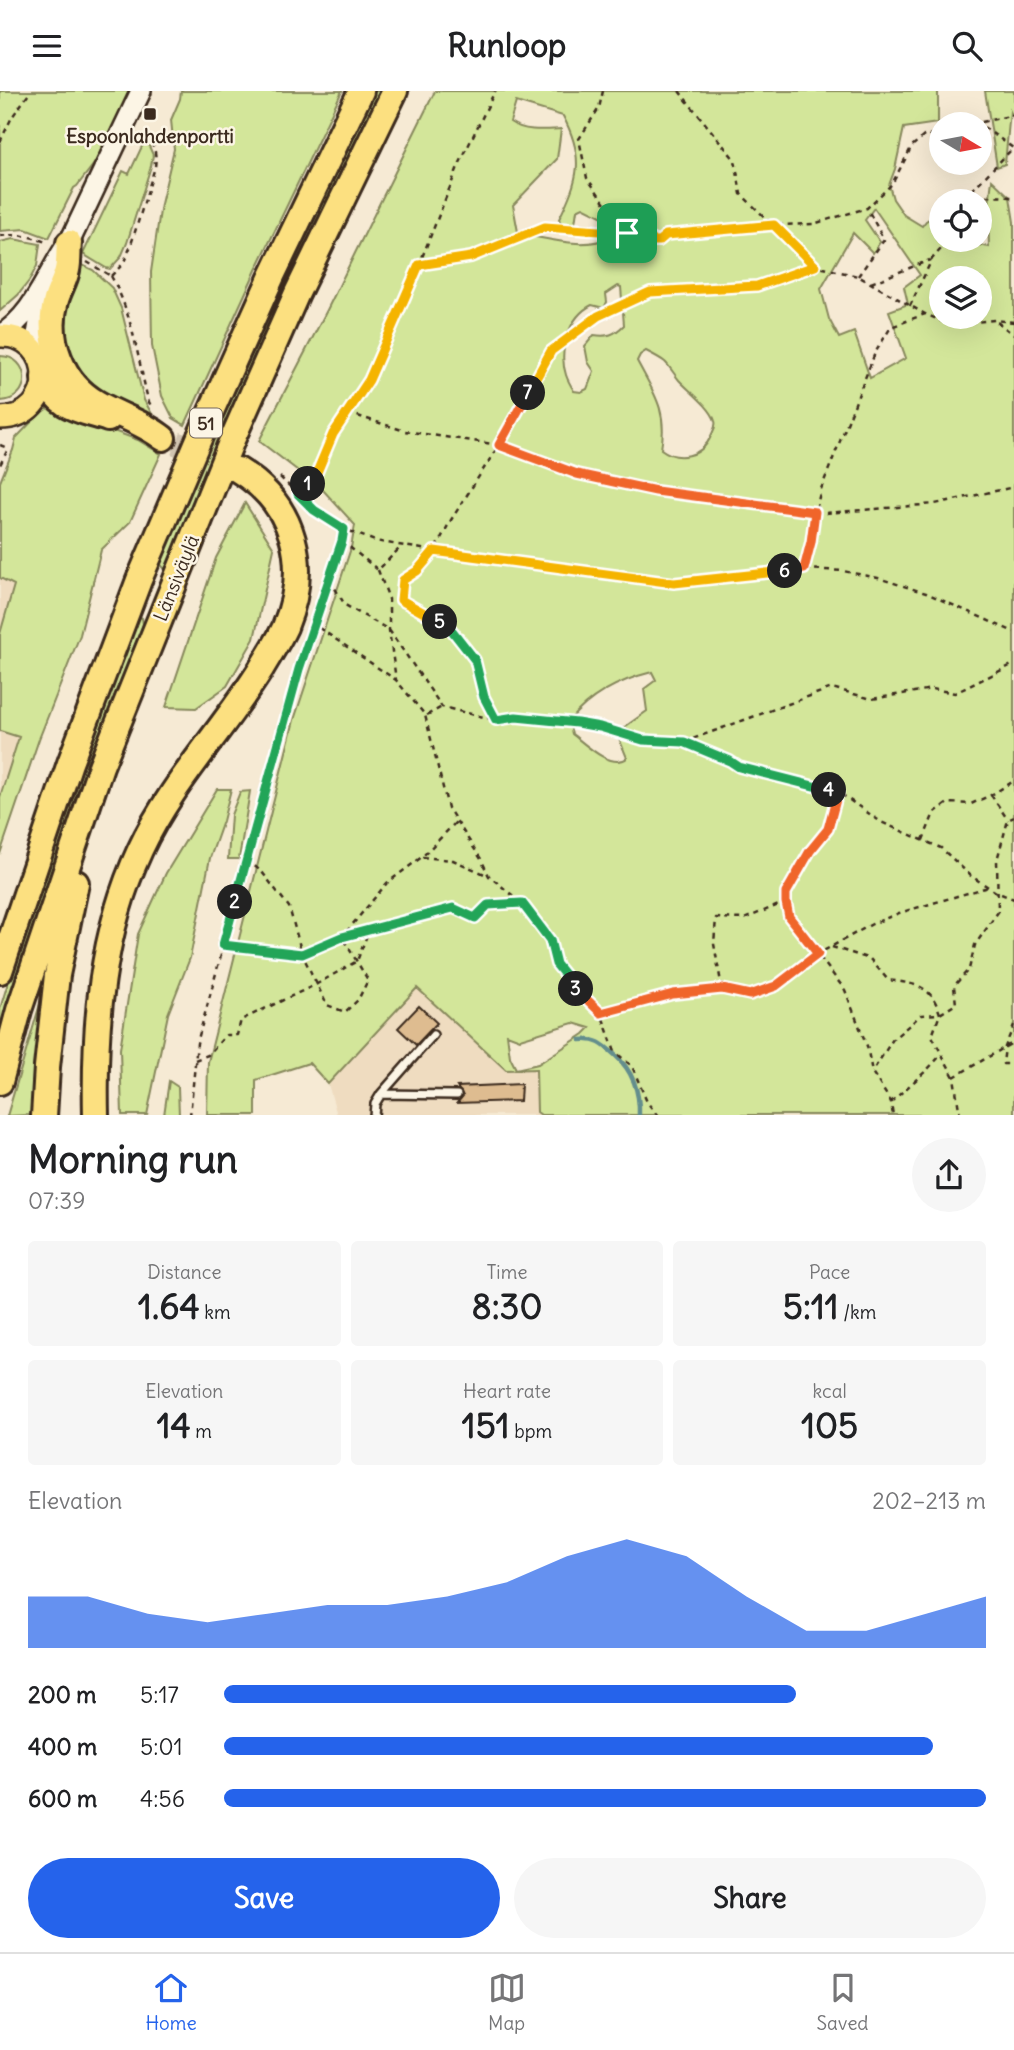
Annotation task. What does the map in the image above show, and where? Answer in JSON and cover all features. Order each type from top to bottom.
[{"type":"highway","name":"Länsiväylä","points":[[0,971],[70,763],[139,580],[271,278],[361,91]]},
{"type":"highway","name":"Länsiväylä","points":[[0,1082],[19,1010],[101,766],[232,440],[297,293],[395,91]]},
{"type":"highway","points":[[42,368],[56,397],[73,409],[170,441],[150,428],[96,403],[69,380],[63,369],[54,338],[53,320],[55,301],[67,270],[65,247]]},
{"type":"highway","points":[[96,1115],[97,1027],[102,980],[115,916],[130,874],[147,835],[164,807],[246,692],[279,639],[295,593],[297,557],[288,524],[271,496],[238,470]]},
{"type":"highway","points":[[44,1115],[57,975],[101,766]]},
{"type":"main road","points":[[0,335],[14,327],[32,306],[65,247],[141,91]]},
{"type":"main road","points":[[5,421],[26,412],[36,403],[42,391],[42,368],[36,334],[42,311],[61,267],[65,247]]},
{"type":"main road","points":[[0,321],[20,307],[54,264]]},
{"type":"main road","points":[[0,335],[25,343],[42,368]]},
{"type":"lane","points":[[374,1115],[375,1104],[381,1094],[433,1035]]},
{"type":"lane","points":[[381,1094],[457,1095]]},
{"type":"path","points":[[0,142],[12,117],[31,91]]},
{"type":"path","points":[[298,494],[315,477],[333,434],[369,380],[458,167],[495,91]]},
{"type":"path","points":[[603,91],[599,108],[579,139],[587,178],[627,233]]},
{"type":"path","points":[[679,91],[735,160],[741,194],[815,266],[858,276],[946,323],[995,320],[1014,322]]},
{"type":"path","points":[[992,120],[1014,115]]},
{"type":"path","points":[[111,276],[123,264],[130,248],[155,167],[156,155],[152,141],[141,132]]},
{"type":"path","points":[[974,189],[1014,151],[992,134]]},
{"type":"path","points":[[419,265],[471,257],[545,227],[627,233],[648,236],[653,241],[659,241],[666,235],[813,224],[867,208],[892,184],[912,146],[929,136]]},
{"type":"path","points":[[992,196],[1014,197]]},
{"type":"path","points":[[858,276],[884,240],[867,208]]},
{"type":"path","points":[[0,236],[31,236],[65,247],[111,276],[128,314],[148,400],[152,407]]},
{"type":"path","points":[[910,306],[932,259],[938,252]]},
{"type":"path","points":[[871,283],[932,259]]},
{"type":"path","points":[[496,720],[484,697],[475,660],[450,628],[401,600],[403,580],[417,571],[434,551],[499,445],[551,351],[598,316],[650,292],[757,286],[815,266]]},
{"type":"path","points":[[804,569],[821,489],[875,353],[891,327],[925,314]]},
{"type":"path","points":[[995,320],[1014,335]]},
{"type":"path","points":[[348,414],[405,431],[499,445],[577,474],[656,491],[815,512],[935,504],[1014,487]]},
{"type":"path","points":[[0,445],[7,451],[0,465]]},
{"type":"path","points":[[276,475],[284,479],[314,510],[344,529],[375,541],[674,583],[804,569],[843,571],[878,577],[926,593],[1014,632]]},
{"type":"path","points":[[190,1115],[197,1042],[299,669],[330,580],[344,529]]},
{"type":"path","points":[[342,541],[379,571],[389,599],[389,630],[396,680]]},
{"type":"path","points":[[379,571],[403,546]]},
{"type":"path","points":[[330,580],[345,605],[389,630],[442,707]]},
{"type":"path","points":[[319,628],[396,680],[425,715],[447,808],[481,859],[489,876]]},
{"type":"path","points":[[684,742],[832,688],[872,699],[932,689],[955,693],[1014,664]]},
{"type":"path","points":[[425,715],[442,707],[496,720],[516,717],[577,723],[643,740],[684,742],[739,767],[838,792],[881,822],[941,848],[971,876],[996,892],[1014,899]]},
{"type":"path","points":[[923,840],[934,813],[948,803],[971,804],[1014,781]]},
{"type":"path","points":[[838,792],[828,829],[810,851],[786,893],[786,902],[789,917],[845,990],[867,1046],[872,1072],[891,1102],[893,1115]]},
{"type":"path","points":[[991,795],[1008,820]]},
{"type":"path","points":[[872,1072],[893,1039],[921,1015],[940,1014],[956,1004],[954,986],[969,969],[975,945],[998,912],[997,860],[1008,820],[1014,817]]},
{"type":"path","points":[[342,937],[387,883],[422,857],[456,822]]},
{"type":"path","points":[[422,857],[453,860],[489,876],[522,903],[550,940],[556,964],[601,1013],[615,1052],[632,1066],[647,1102],[658,1115]]},
{"type":"path","points":[[247,860],[262,873],[289,907],[302,954],[327,1005],[345,1012],[358,1000],[368,980],[342,937]]},
{"type":"path","points":[[601,1013],[673,994],[722,989],[750,995],[776,986],[818,954],[872,924],[899,913],[989,887]]},
{"type":"path","points":[[722,989],[713,944],[716,918],[744,919],[786,902]]},
{"type":"path","points":[[223,945],[302,954],[342,937],[453,908],[475,918],[488,905],[522,903]]},
{"type":"path","points":[[195,1061],[208,1055],[226,1035],[237,1035],[241,1020],[317,984],[357,961],[369,930]]},
{"type":"path","points":[[831,947],[870,959],[887,980],[919,985],[936,999],[940,1014],[932,1035],[954,1077],[960,1115]]},
{"type":"path","points":[[1014,1025],[1005,1047],[1003,1064],[1014,1064]]},
{"type":"path","points":[[954,1077],[1014,1042]]},
{"type":"path","points":[[891,1102],[941,1055]]},
{"type":"shaded area","points":[[0,578],[14,585],[0,634]]},
{"type":"shaded area","points":[[0,731],[19,737],[0,797]]},
{"type":"shaded area","points":[[417,988],[506,1070],[536,1069],[537,1112],[541,1115],[337,1115],[328,1084]]},
{"type":"green space","points":[[0,91],[130,91],[97,160],[74,188],[49,238],[25,229],[0,231]]},
{"type":"green space","points":[[181,91],[342,91],[185,425],[173,418],[162,396],[152,346],[151,272],[161,204],[174,149],[171,120]]},
{"type":"green space","points":[[373,91],[382,91],[165,569],[159,563],[210,444]]},
{"type":"green space","points":[[435,91],[938,91],[938,112],[929,112],[929,124],[904,128],[889,185],[893,199],[904,215],[922,226],[929,219],[929,252],[992,252],[992,180],[1010,197],[1014,222],[1014,1115],[541,1115],[537,1112],[536,1069],[506,1070],[417,988],[328,1084],[309,1063],[256,1080],[256,1115],[207,1115],[208,1062],[294,720],[351,548],[355,525],[323,490],[259,441]],"holes":[[[516,102],[563,116],[570,131],[577,156],[577,168],[571,192],[559,219],[562,226],[569,228],[575,224],[577,210],[583,207],[615,223],[610,237],[579,243],[556,241],[518,232],[513,205],[557,159],[561,129],[528,129],[510,122]],[[874,208],[920,275],[904,287],[908,304],[889,311],[906,358],[870,378],[854,332],[839,338],[829,319],[821,289],[853,233],[873,253],[880,242],[865,220]],[[618,286],[621,287],[624,325],[610,335],[594,335],[585,346],[588,362],[594,371],[587,389],[574,391],[564,366],[567,335],[584,310],[592,305],[604,308],[607,302],[606,294]],[[646,351],[669,366],[713,416],[716,425],[714,430],[707,443],[696,453],[682,456],[661,449],[661,413],[637,361]],[[652,672],[656,680],[644,689],[647,711],[619,731],[627,758],[621,761],[606,758],[572,734],[569,721],[586,703],[628,679]],[[573,1023],[590,1028],[538,1064],[516,1069],[510,1057],[507,1034],[520,1039]]]},
{"type":"green space","points":[[985,91],[1014,91],[1014,119],[1010,111],[1005,164],[997,167],[992,135],[992,112],[988,112]]},
{"type":"green space","points":[[144,142],[153,155],[151,166],[121,257],[110,269],[106,268],[83,254],[123,171],[129,174]]},
{"type":"green space","points":[[13,239],[40,244],[37,266],[18,295],[0,311],[0,242]]},
{"type":"green space","points":[[78,263],[93,270],[112,288],[121,308],[144,400],[156,421],[87,387],[62,343],[63,299]]},
{"type":"green space","points":[[0,356],[18,363],[24,378],[19,393],[1,401],[0,396]]},
{"type":"green space","points":[[50,407],[65,418],[86,425],[100,426],[138,440],[161,454],[130,522],[101,550],[80,635],[39,739],[0,854],[0,797],[19,737],[0,731],[0,634],[14,585],[0,578],[0,482],[16,438],[39,414]]},
{"type":"green space","points":[[245,503],[274,549],[254,639],[227,686],[196,708],[166,707],[216,558]]},
{"type":"green space","points":[[138,616],[142,618],[143,624],[109,713],[0,1042],[0,1009],[35,893],[93,728]]},
{"type":"green space","points":[[217,789],[231,789],[210,858],[190,958],[168,1014],[147,1115],[122,1115],[120,1049],[138,934],[166,873]]},
{"type":"green space","points":[[250,791],[239,859],[228,859],[231,815],[240,792]]},
{"type":"green space","points":[[40,1004],[32,1115],[7,1115]]},
{"type":"green space","points":[[169,1081],[178,1087],[179,1115],[164,1115]]},
{"type":"building","points":[[419,1006],[437,1023],[416,1045],[398,1028]]},
{"type":"building","points":[[521,1084],[520,1101],[457,1103],[463,1096],[457,1087]]},
{"type":"waterway","points":[[580,1040],[591,1040],[603,1045],[626,1068],[637,1090],[639,1115]]},
{"type":"tunnel","points":[[176,443],[238,470]]},
{"type":"place","name":"Espoonlahdenportti","points":[[150,114]]},
{"type":"route","points":[[774,225],[815,266],[757,286],[650,292],[598,316],[551,351],[499,445],[577,474],[656,491],[815,512],[804,569],[674,583],[434,551],[417,571],[403,580],[401,600],[450,628],[475,660],[484,697],[496,720],[516,717],[577,723],[643,740],[684,742],[739,767],[838,792],[828,829],[810,851],[786,893],[789,917],[818,954],[776,986],[750,995],[722,989],[673,994],[601,1013],[556,964],[550,940],[522,903],[488,905],[475,918],[453,908],[342,937],[302,954],[223,945],[299,669],[320,611],[344,529],[314,510],[298,494],[315,477],[333,434],[369,380],[419,265],[471,257],[545,227],[627,233],[648,236],[653,241],[659,241],[666,235],[774,225]]}]
